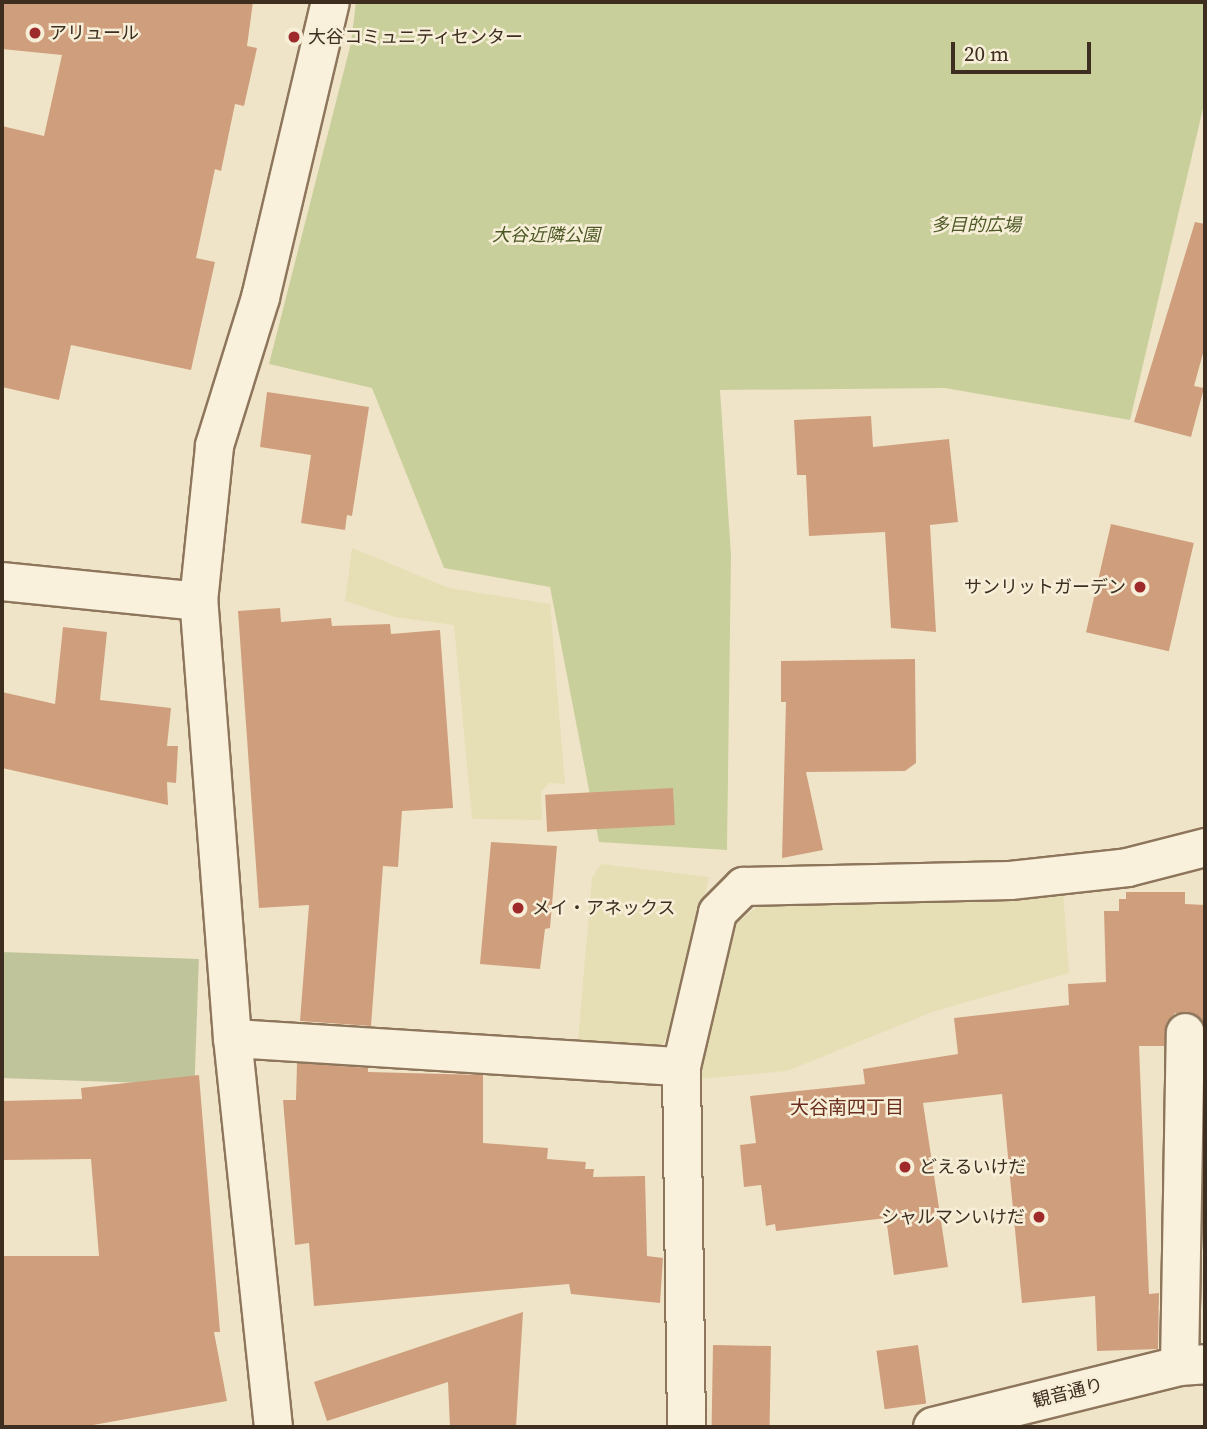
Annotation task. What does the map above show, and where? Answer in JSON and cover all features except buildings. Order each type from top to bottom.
[{"type":"main road","name":"観音通り","points":[[933,1427],[1192,1365]]},
{"type":"street","points":[[273,1427],[232,1038],[198,601],[214,445],[260,297],[330,2]]},
{"type":"street","points":[[2,581],[198,601]]},
{"type":"street","points":[[686,1427],[681,1066],[717,912],[743,886],[1010,880],[1127,867],[1205,847]]},
{"type":"street","points":[[1185,1032],[1195,1079],[1192,1365]]},
{"type":"street","points":[[232,1038],[681,1066]]},
{"type":"shaded area","points":[[352,548],[449,588],[550,604],[565,784],[549,783],[541,792],[542,820],[472,819],[454,625],[395,617],[345,601]]},
{"type":"shaded area","points":[[601,864],[709,877],[671,1031],[661,1047],[578,1041],[592,878]]},
{"type":"shaded area","points":[[1063,890],[1069,973],[935,1011],[787,1071],[700,1079],[700,1059],[733,927],[761,903]]},
{"type":"green space","name":"大谷近隣公園","points":[[356,2],[1205,2],[1205,100],[1130,420],[945,388],[720,390],[731,555],[727,850],[599,842],[550,587],[444,568],[372,388],[269,364],[351,43]]},
{"type":"green space","points":[[2,952],[199,959],[194,1085],[2,1078]]},
{"type":"place","name":"アリュール","points":[[35,33]]},
{"type":"place","name":"大谷コミュニティセンター","points":[[294,37]]},
{"type":"place","name":"サンリットガーデン","points":[[1140,587]]},
{"type":"place","name":"メイ・アネックス","points":[[518,908]]},
{"type":"place","name":"どえるいけだ","points":[[905,1167]]},
{"type":"place","name":"シャルマンいけだ","points":[[1039,1217]]},
{"type":"district","name":"大谷南四丁目","points":[[847,1108]]},
{"type":"park label","name":"多目的広場","points":[[976,225]]}]
